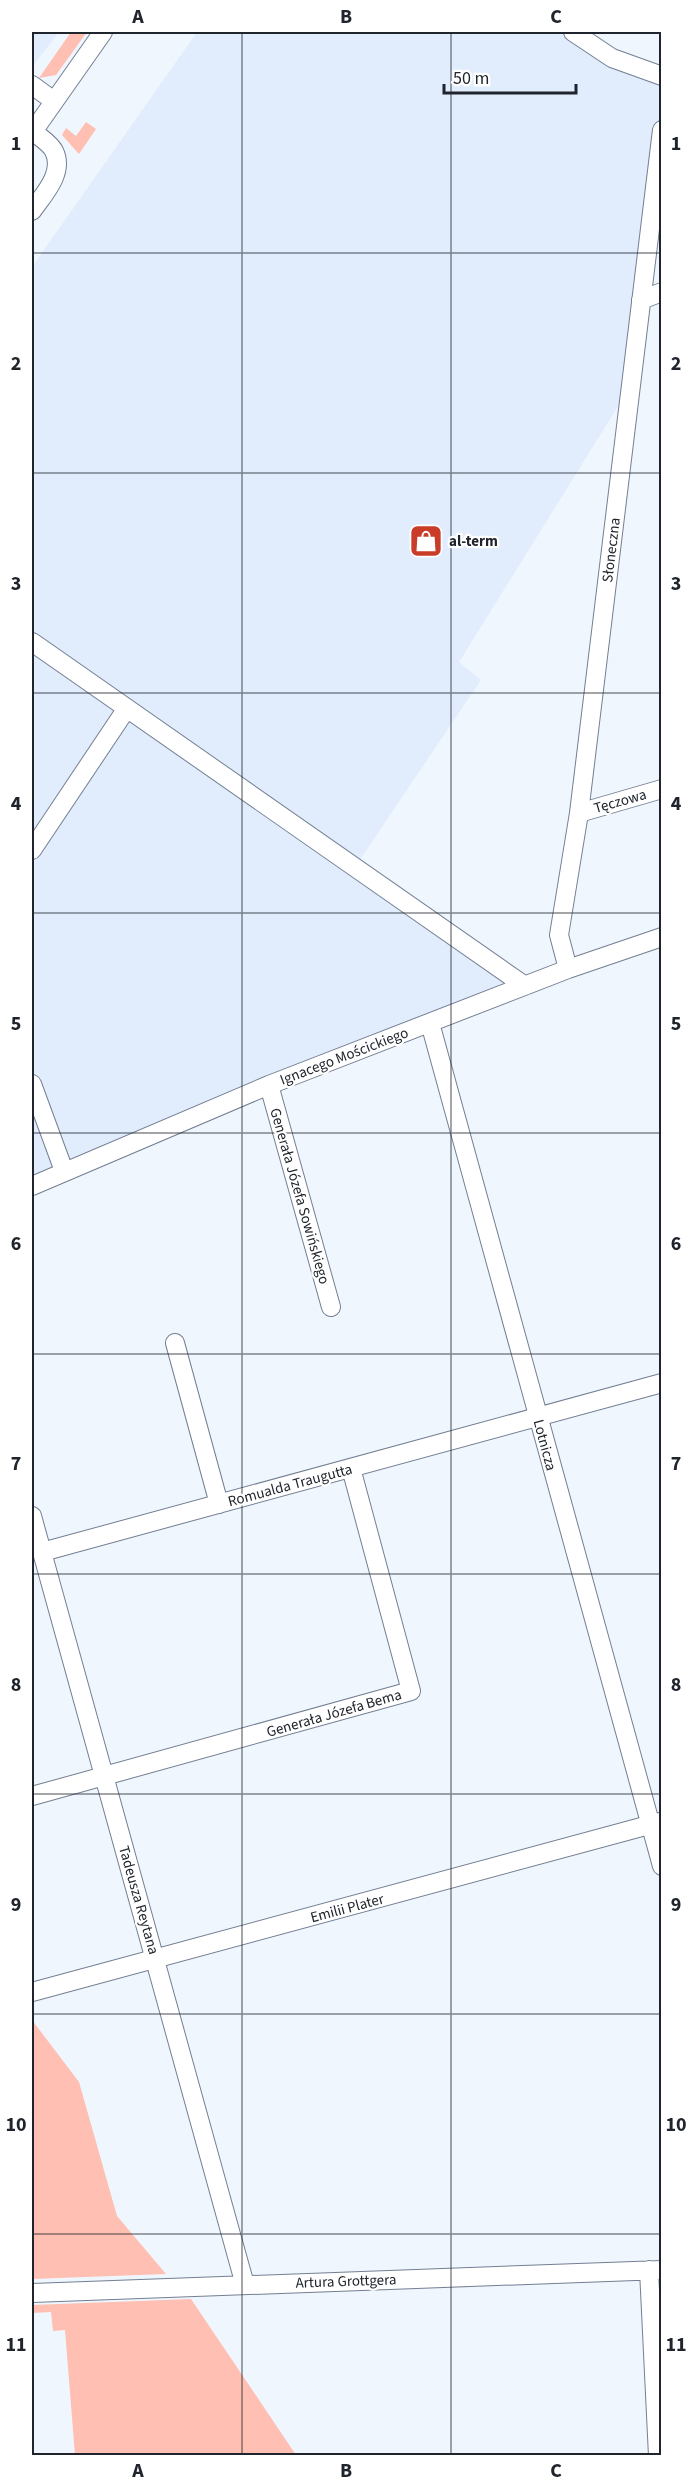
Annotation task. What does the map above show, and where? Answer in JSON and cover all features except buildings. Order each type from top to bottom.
[{"type":"street","points":[[32,211],[49,186],[57,166],[54,152],[32,132],[103,32]]},
{"type":"street","points":[[573,32],[612,58],[662,76]]},
{"type":"street","points":[[32,86],[54,101]]},
{"type":"street","name":"Słoneczna","points":[[568,969],[559,935],[579,813],[662,130]]},
{"type":"street","points":[[641,300],[662,292]]},
{"type":"street","points":[[32,642],[525,986]]},
{"type":"street","points":[[32,850],[127,708]]},
{"type":"street","name":"Tęczowa","points":[[579,813],[662,789]]},
{"type":"street","name":"Ignacego Mościckiego","points":[[32,1186],[269,1085],[568,969],[662,937]]},
{"type":"street","name":"Lotnicza","points":[[430,1023],[537,1416],[656,1823],[662,1866]]},
{"type":"street","points":[[32,1084],[64,1171]]},
{"type":"street","name":"Generała Józefa Sowińskiego","points":[[269,1085],[331,1307]]},
{"type":"street","points":[[175,1344],[219,1504]]},
{"type":"street","name":"Romualda Traugutta","points":[[42,1552],[662,1383]]},
{"type":"street","name":"Generała Józefa Bema","points":[[104,1777],[411,1691],[351,1468]]},
{"type":"street","name":"Tadeusza Reytana","points":[[32,1516],[245,2285]]},
{"type":"street","points":[[32,1796],[104,1777]]},
{"type":"street","name":"Emilii Plater","points":[[32,1992],[656,1823]]},
{"type":"street","points":[[655,2270],[658,2456]]},
{"type":"street","name":"Artura Grottgera","points":[[32,2293],[655,2270]]},
{"type":"shaded area","points":[[32,32],[59,32],[32,67]]},
{"type":"shaded area","points":[[71,32],[87,32],[56,75],[39,78]]},
{"type":"shaded area","points":[[197,32],[571,32],[661,76],[661,127],[630,387],[459,662],[481,680],[355,867],[525,986],[32,1187],[32,267]]},
{"type":"shaded area","points":[[86,122],[96,129],[79,154],[62,135],[66,128],[76,136]]},
{"type":"shaded area","points":[[32,2020],[79,2082],[117,2216],[166,2274],[32,2279]]},
{"type":"shaded area","points":[[191,2299],[296,2455],[75,2455],[65,2330],[53,2331],[51,2312],[32,2313],[32,2305]]},
{"type":"place","name":"al-term","points":[[426,541]]}]
